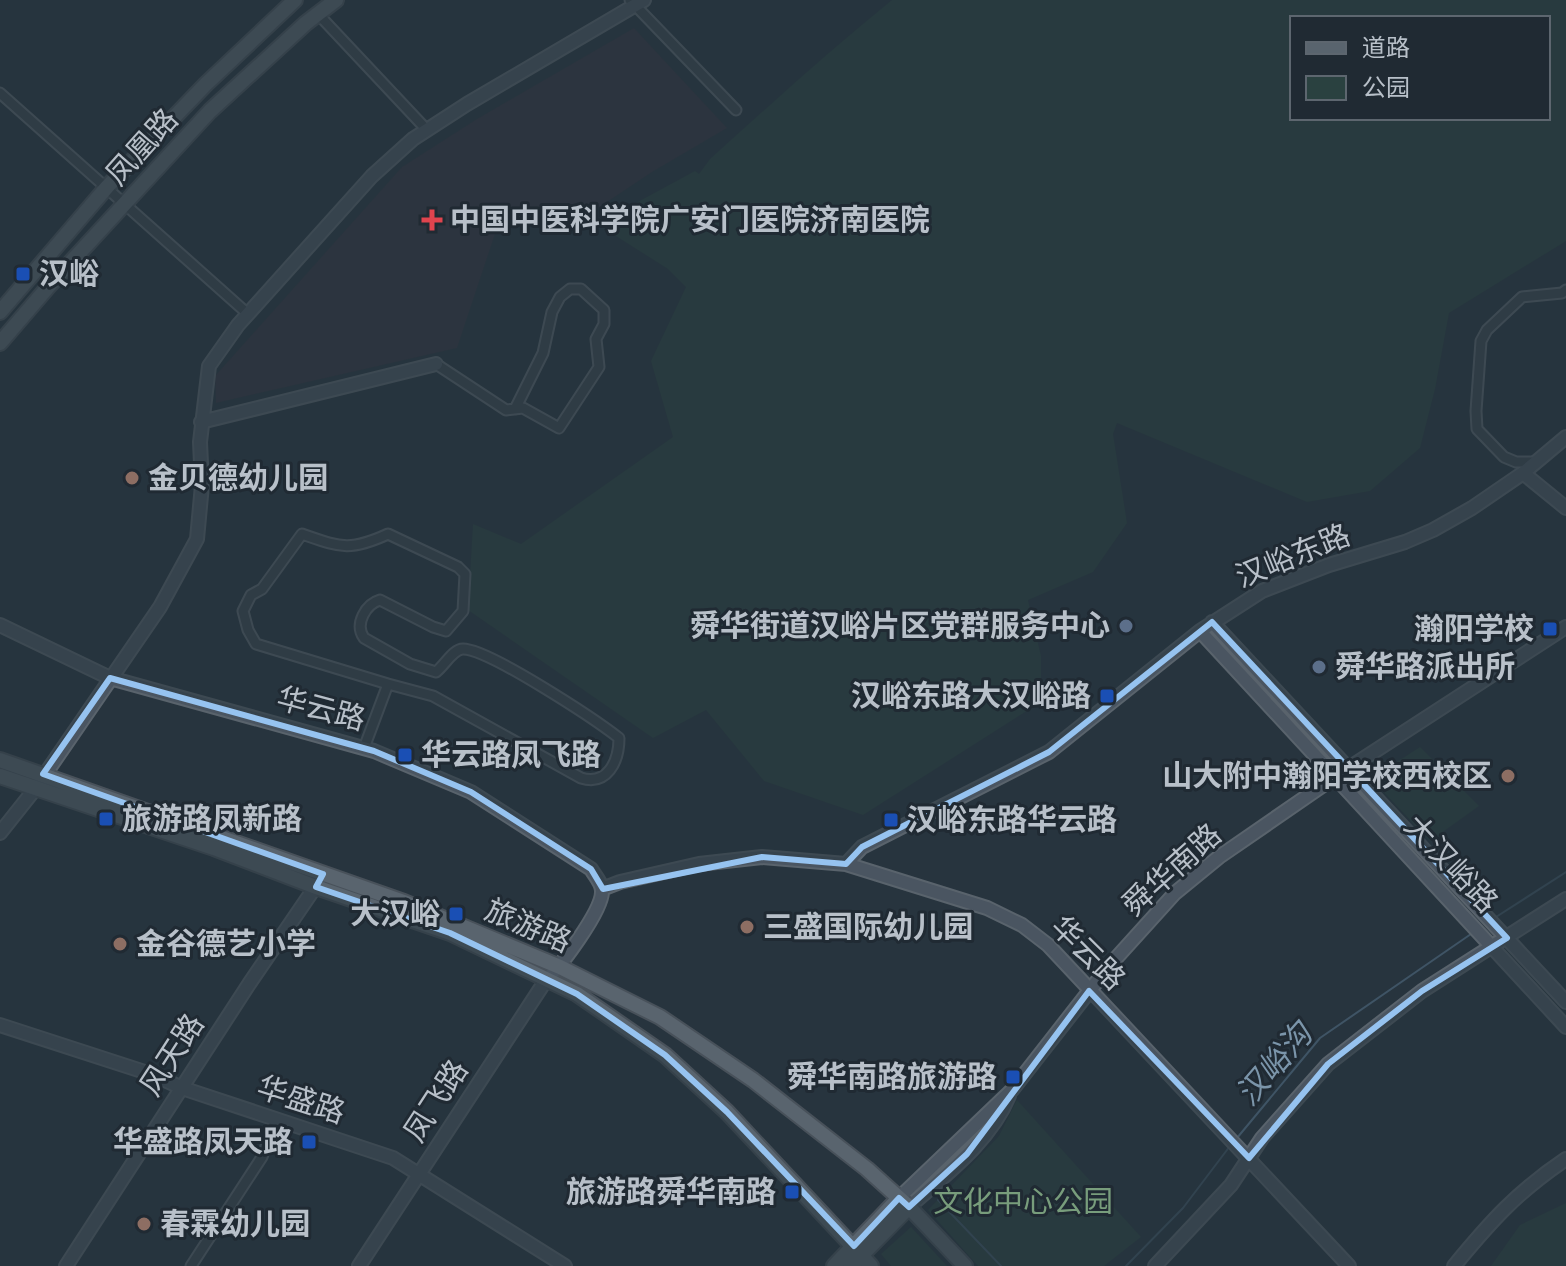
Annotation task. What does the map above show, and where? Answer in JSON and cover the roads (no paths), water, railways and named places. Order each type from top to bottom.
[{"type":"main road","name":"凤凰路","points":[[0,312],[107,187],[206,84],[295,0]]},
{"type":"main road","name":"凤凰路","points":[[0,343],[210,111],[336,0]]},
{"type":"main road","name":"旅游路","points":[[0,760],[450,933],[577,994],[665,1055],[727,1112],[859,1258]]},
{"type":"main road","name":"旅游路","points":[[0,776],[214,848],[320,881],[404,902],[560,967],[660,1017],[753,1080],[867,1169],[965,1266]]},
{"type":"main road","name":"舜华南路","points":[[834,1266],[859,1258],[904,1203]]},
{"type":"street","points":[[0,833],[35,789],[160,607],[197,539],[202,485],[201,422],[209,366],[248,314],[372,176],[427,130],[636,2],[736,110]]},
{"type":"street","points":[[318,14],[427,130]]},
{"type":"street","points":[[0,93],[248,314]]},
{"type":"street","points":[[201,422],[436,364],[506,410],[515,409],[523,408],[559,428],[599,367],[596,339],[604,324],[604,310],[581,289],[570,289],[560,297],[552,312],[543,353],[515,409]]},
{"type":"street","points":[[1537,462],[1516,462],[1504,457],[1477,429],[1481,341],[1487,330],[1522,297],[1566,290]]},
{"type":"street","name":"汉峪东路","points":[[846,864],[862,847],[1049,752],[1200,631],[1262,591],[1433,530],[1523,473],[1566,437]]},
{"type":"street","points":[[1523,473],[1566,508]]},
{"type":"street","points":[[302,534],[345,547],[360,545],[388,534],[458,567],[465,574],[463,611],[446,631],[380,600],[373,602],[359,622],[359,632],[364,638],[410,664],[436,672],[447,664],[454,652],[462,649],[484,654],[594,719],[619,738],[619,753],[613,767],[602,778],[590,781],[433,696],[388,684],[256,644],[243,611],[251,595],[262,589],[302,534]]},
{"type":"street","name":"大汉峪路","points":[[1212,622],[1566,1002]]},
{"type":"street","name":"华云路","points":[[0,625],[110,678],[364,748],[471,792],[591,869],[602,889],[699,864],[762,857],[846,864],[987,908],[1022,925],[1048,945],[1349,1266]]},
{"type":"street","name":"舜华南路","points":[[904,1203],[967,1154],[1002,1114],[1012,1090],[1089,991],[1175,893],[1219,857],[1335,777],[1566,627]]},
{"type":"street","name":"大汉峪路","points":[[1200,631],[1566,1027]]},
{"type":"street","points":[[364,748],[388,684]]},
{"type":"street","name":"风天路","points":[[66,1266],[249,984],[320,881]]},
{"type":"street","points":[[560,967],[600,904],[602,889]]},
{"type":"street","points":[[1155,1266],[1231,1185],[1286,1109],[1328,1064],[1422,991],[1566,899]]},
{"type":"street","name":"凤飞路","points":[[359,1266],[546,980],[560,967]]},
{"type":"street","name":"华盛路","points":[[0,1025],[393,1158],[565,1266]]},
{"type":"street","points":[[191,1266],[262,1157],[276,1119]]},
{"type":"street","points":[[1454,1266],[1497,1214],[1566,1159]]},
{"type":"waterway","name":"汉峪沟","points":[[1496,917],[1566,872]]},
{"type":"waterway","name":"汉峪沟","points":[[1237,1138],[1320,1038],[1471,934]]},
{"type":"waterway","name":"汉峪沟","points":[[1126,1266],[1183,1208],[1230,1146]]},
{"type":"waterway","name":"汉峪沟","points":[[938,1200],[1001,1266]]},
{"type":"place","name":"中国中医科学院广安门医院济南医院","points":[[432,220]]},
{"type":"place","name":"汉峪","points":[[23,274]]},
{"type":"place","name":"金贝德幼儿园","points":[[132,478]]},
{"type":"place","name":"舜华街道汉峪片区党群服务中心","points":[[1126,626]]},
{"type":"place","name":"瀚阳学校","points":[[1550,629]]},
{"type":"place","name":"舜华路派出所","points":[[1319,667]]},
{"type":"place","name":"汉峪东路大汉峪路","points":[[1107,696]]},
{"type":"place","name":"华云路凤飞路","points":[[405,755]]},
{"type":"place","name":"山大附中瀚阳学校西校区","points":[[1508,776]]},
{"type":"place","name":"旅游路凤新路","points":[[106,819]]},
{"type":"place","name":"汉峪东路华云路","points":[[891,820]]},
{"type":"place","name":"大汉峪","points":[[456,914]]},
{"type":"place","name":"三盛国际幼儿园","points":[[747,927]]},
{"type":"place","name":"金谷德艺小学","points":[[120,944]]},
{"type":"place","name":"舜华南路旅游路","points":[[1013,1077]]},
{"type":"place","name":"华盛路凤天路","points":[[309,1142]]},
{"type":"place","name":"旅游路舜华南路","points":[[792,1192]]},
{"type":"place","name":"春霖幼儿园","points":[[144,1224]]},
{"type":"park label","name":"文化中心公园","points":[[1023,1202]]}]
